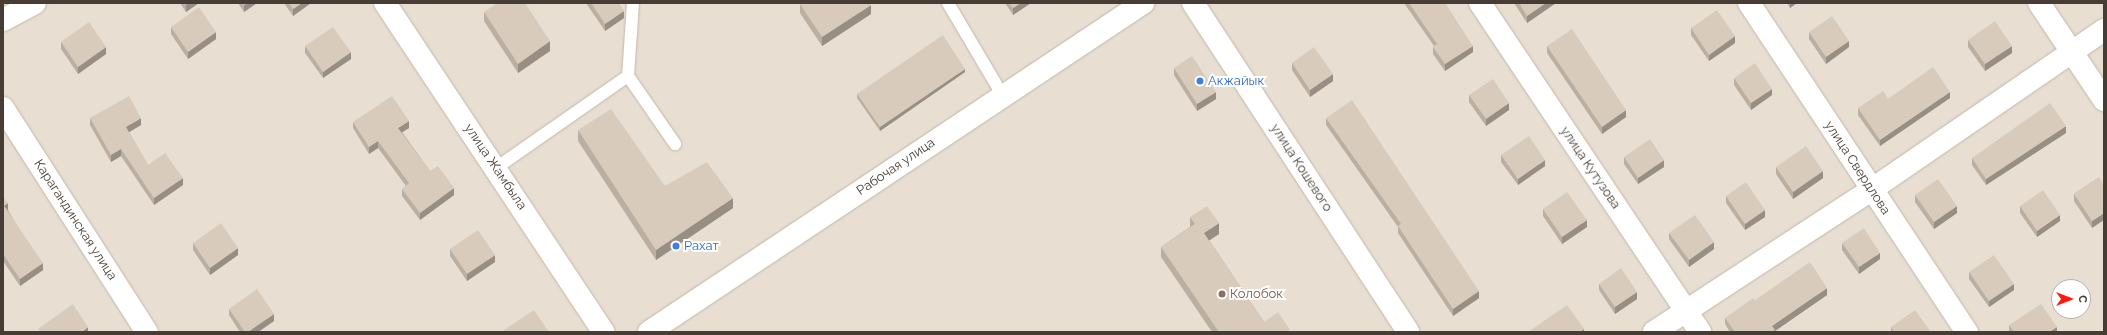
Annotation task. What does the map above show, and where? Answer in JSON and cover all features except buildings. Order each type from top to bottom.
[{"type":"street","points":[[3,20],[35,3]]},
{"type":"street","name":"улица Жамбыла","points":[[385,3],[604,332]]},
{"type":"street","name":"Рабочая улица","points":[[649,332],[1142,3]]},
{"type":"street","name":"улица Кошевого","points":[[1193,3],[1408,332]]},
{"type":"street","name":"улица Кутузова","points":[[1480,3],[1700,332]]},
{"type":"street","name":"улица Свердлова","points":[[1749,3],[1871,190],[1967,332]]},
{"type":"street","points":[[2039,3],[2104,100]]},
{"type":"street","points":[[1654,332],[1871,190],[2104,30]]},
{"type":"street","name":"Карагандинская улица","points":[[3,108],[147,332]]},
{"type":"lane","points":[[633,3],[628,76],[675,144]]},
{"type":"lane","points":[[948,3],[1003,96]]},
{"type":"lane","points":[[496,168],[628,76]]},
{"type":"shaded area","points":[[3,3],[2104,3],[2104,332],[3,332]]},
{"type":"place","name":"Акжайык","points":[[1200,81]]},
{"type":"place","name":"Рахат","points":[[676,246]]},
{"type":"place","name":"Колобок","points":[[1222,294]]}]
